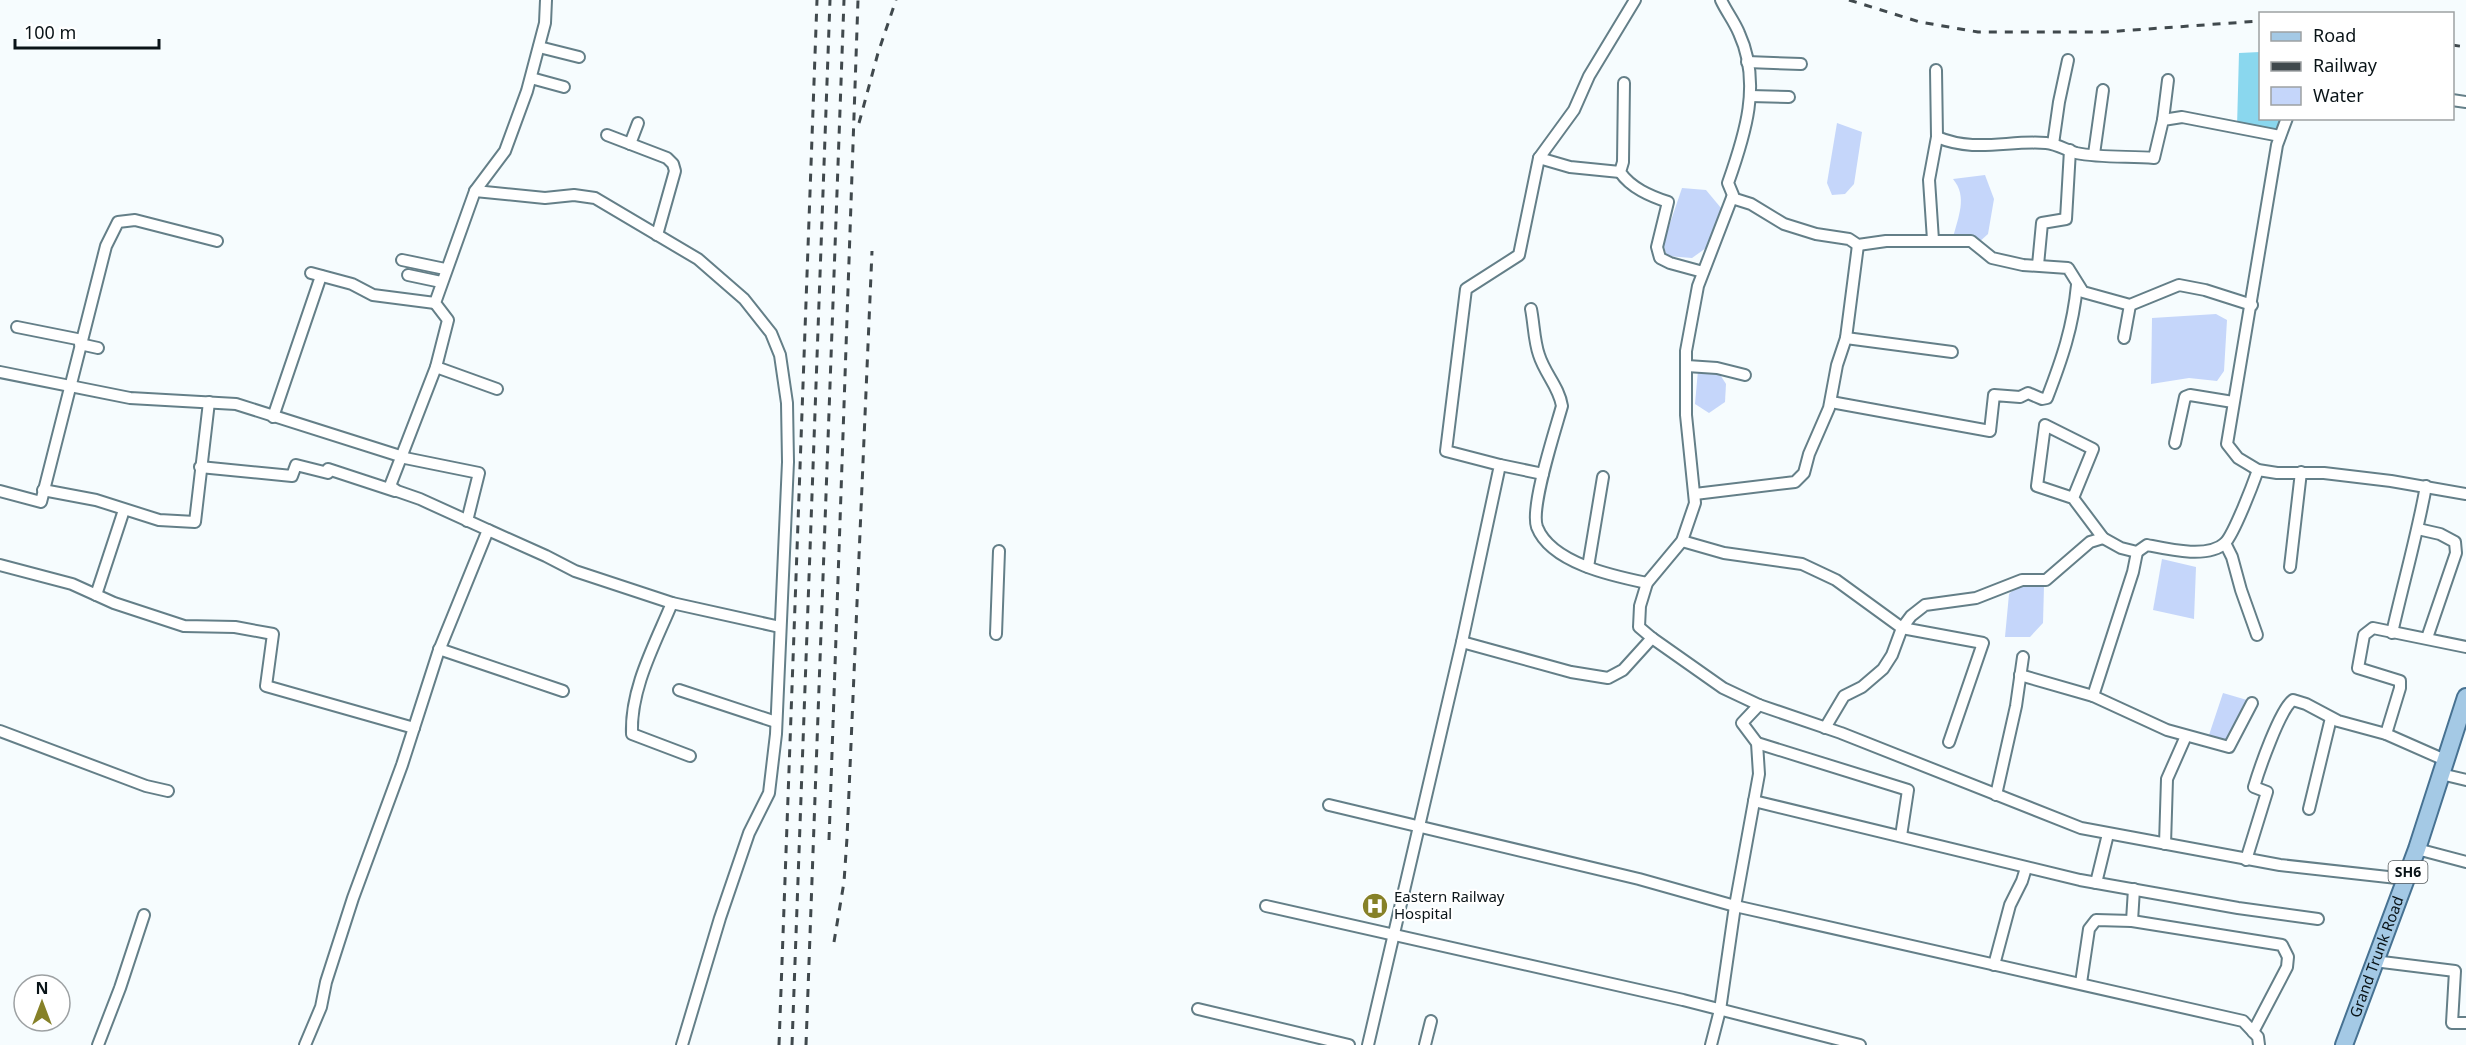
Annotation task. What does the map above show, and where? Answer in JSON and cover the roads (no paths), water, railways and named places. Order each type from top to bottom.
[{"type":"main road","name":"Grand Trunk Road","points":[[2344,1045],[2417,849],[2443,767],[2463,716],[2466,697]]},
{"type":"street","points":[[435,303],[445,269],[475,191],[505,150],[531,78],[545,23],[546,0]]},
{"type":"street","points":[[1543,474],[1446,451],[1466,290],[1519,255],[1539,158],[1574,110],[1588,76],[1635,0]]},
{"type":"street","points":[[1721,0],[1740,34],[1747,62],[1750,96],[1744,136],[1728,183],[1734,195],[1698,286],[1686,351],[1686,415],[1695,503],[1682,541],[1647,583],[1640,606],[1639,627],[1723,688],[1760,705],[2081,828],[2246,860],[2406,879]]},
{"type":"street","points":[[539,47],[579,57]]},
{"type":"street","points":[[2053,144],[2068,60]]},
{"type":"street","points":[[1747,62],[1801,64]]},
{"type":"street","points":[[1933,240],[1929,180],[1936,137],[1936,70]]},
{"type":"street","points":[[531,78],[564,87]]},
{"type":"street","points":[[1936,137],[1948,142],[1980,146],[2053,144],[2070,150],[2094,154],[2154,158],[2163,120],[2168,80]]},
{"type":"street","points":[[1624,83],[1623,162],[1620,172],[1627,183],[1648,195],[1668,202],[1657,247],[1660,258],[1703,272]]},
{"type":"street","points":[[2094,154],[2103,90]]},
{"type":"street","points":[[1750,96],[1789,97]]},
{"type":"street","points":[[2163,120],[2182,117],[2280,136]]},
{"type":"street","points":[[2286,120],[2280,136],[2227,444],[2238,458],[2258,470],[2391,480],[2466,494]]},
{"type":"street","points":[[630,144],[638,123]]},
{"type":"street","points":[[607,135],[667,158],[673,164],[675,171],[657,235]]},
{"type":"street","points":[[2038,266],[2042,223],[2066,219],[2070,150]]},
{"type":"street","points":[[1539,158],[1570,167],[1620,172]]},
{"type":"street","points":[[475,191],[545,198],[573,195],[595,198],[698,259],[744,299],[771,333],[780,355],[786,403],[788,462],[776,722],[769,793],[749,833],[720,918],[682,1045]]},
{"type":"street","points":[[1732,198],[1750,204],[1784,224],[1816,234],[1849,239],[1858,245],[1886,241],[1971,241],[1992,258],[2038,266],[2068,268],[2083,292],[2130,305],[2179,285],[2205,290],[2252,305]]},
{"type":"street","points":[[0,491],[41,502],[106,246],[118,222],[135,219],[217,241]]},
{"type":"street","points":[[1695,494],[1795,482],[1804,473],[1831,402],[1837,365],[1846,338],[1858,245]]},
{"type":"street","points":[[402,260],[445,269]]},
{"type":"street","points":[[273,417],[316,275],[352,284],[373,295],[435,303],[448,320],[436,367],[390,486],[397,491]]},
{"type":"street","points":[[408,275],[441,282]]},
{"type":"street","points":[[1831,402],[1990,431],[1996,395],[2020,397],[2028,393],[2042,399],[2046,398],[2066,347],[2074,318],[2077,285]]},
{"type":"street","points":[[2124,338],[2130,305]]},
{"type":"street","points":[[1532,309],[1538,354],[1560,394],[1562,406],[1538,492],[1537,525],[1552,549],[1588,567],[1647,583]]},
{"type":"street","points":[[16,327],[98,348]]},
{"type":"street","points":[[1846,338],[1952,352]]},
{"type":"street","points":[[1686,366],[1717,368],[1745,375]]},
{"type":"street","points":[[436,367],[497,389]]},
{"type":"street","points":[[0,372],[130,398],[236,404],[400,456],[479,473],[467,520]]},
{"type":"street","points":[[2175,443],[2185,397],[2233,402]]},
{"type":"street","points":[[43,490],[96,500],[159,520],[195,522],[209,402]]},
{"type":"street","points":[[2073,498],[2093,449],[2045,425],[2037,486],[2073,498],[2103,538],[2121,548],[2138,552]]},
{"type":"street","points":[[200,467],[292,476],[296,465],[327,473],[328,469],[397,491],[467,520],[546,556],[575,572],[672,603],[780,627]]},
{"type":"street","points":[[1368,1045],[1462,642],[1500,465]]},
{"type":"street","points":[[2094,696],[2138,552],[2147,545],[2178,551],[2209,551],[2225,543],[2258,470]]},
{"type":"street","points":[[2290,567],[2301,472]]},
{"type":"street","points":[[1588,567],[1603,477]]},
{"type":"street","points":[[2392,633],[2409,554],[2418,529],[2426,486]]},
{"type":"street","points":[[96,595],[124,510]]},
{"type":"street","points":[[2418,529],[2452,539],[2455,542],[2456,553],[2427,638]]},
{"type":"street","points":[[305,1045],[321,1007],[326,982],[353,898],[414,728],[439,649],[488,530]]},
{"type":"street","points":[[1825,728],[1844,696],[1862,687],[1883,669],[1892,655],[1902,628],[1911,616],[1925,605],[1976,598],[2022,580],[2046,580],[2090,542],[2103,538]]},
{"type":"street","points":[[1682,541],[1724,553],[1802,564],[1836,580],[1902,628],[1983,643],[1949,742]]},
{"type":"street","points":[[2225,543],[2232,557],[2257,634]]},
{"type":"street","points":[[996,634],[999,551]]},
{"type":"street","points":[[0,566],[72,584],[114,603],[184,626],[235,627],[273,634],[266,686],[414,728]]},
{"type":"street","points":[[672,603],[636,694],[631,713],[632,734],[690,756]]},
{"type":"street","points":[[2386,734],[2400,681],[2358,668],[2364,634],[2373,628],[2466,647]]},
{"type":"street","points":[[1462,642],[1571,672],[1608,678],[1623,670],[1652,638]]},
{"type":"street","points":[[439,649],[562,691]]},
{"type":"street","points":[[1996,795],[2016,706],[2023,657]]},
{"type":"street","points":[[2020,675],[2094,696],[2168,730],[2229,747],[2252,703]]},
{"type":"street","points":[[679,690],[776,722]]},
{"type":"street","points":[[2246,860],[2267,792],[2254,787],[2278,723],[2289,703],[2298,700],[2331,718],[2386,734],[2466,780]]},
{"type":"street","points":[[1711,1045],[1720,1010],[1735,906],[1759,774],[1756,743],[1742,723],[1760,705]]},
{"type":"street","points":[[2309,809],[2331,718]]},
{"type":"street","points":[[0,731],[146,786],[168,791]]},
{"type":"street","points":[[2165,844],[2167,779],[2186,736]]},
{"type":"street","points":[[1756,743],[1908,790],[1901,836]]},
{"type":"street","points":[[1754,801],[2096,883],[2238,908],[2318,919]]},
{"type":"street","points":[[1329,805],[1639,879],[1735,906],[2243,1021],[2258,1037],[2259,1045]]},
{"type":"street","points":[[2096,883],[2108,834]]},
{"type":"street","points":[[2417,849],[2466,862]]},
{"type":"street","points":[[1994,965],[2010,905],[2026,868]]},
{"type":"street","points":[[2132,921],[2134,889]]},
{"type":"street","points":[[1266,906],[1720,1010],[1860,1045]]},
{"type":"street","points":[[98,1045],[144,915]]},
{"type":"street","points":[[2081,983],[2089,929],[2096,920],[2132,921],[2282,945],[2288,957],[2288,967],[2253,1032]]},
{"type":"street","points":[[2373,962],[2455,971],[2452,1023],[2466,1023]]},
{"type":"street","points":[[1198,1009],[1349,1045]]},
{"type":"street","points":[[1425,1045],[1431,1021]]},
{"type":"water","points":[[1837,123],[1862,132],[1854,184],[1845,194],[1832,195],[1827,183]]},
{"type":"water","points":[[1985,175],[1994,199],[1988,234],[1978,243],[1953,238],[1961,200],[1958,186],[1953,179]]},
{"type":"water","points":[[1682,188],[1706,190],[1721,208],[1713,243],[1692,258],[1667,256],[1663,244]]},
{"type":"water","points":[[2216,314],[2227,320],[2224,371],[2217,381],[2189,378],[2151,384],[2152,318]]},
{"type":"water","points":[[1698,370],[1719,373],[1726,384],[1725,402],[1709,413],[1695,404]]},
{"type":"water","points":[[2162,559],[2196,567],[2194,619],[2153,610]]},
{"type":"water","points":[[2022,581],[2044,586],[2043,623],[2030,637],[2005,637],[2009,594]]},
{"type":"water","points":[[2223,693],[2247,700],[2227,744],[2207,741]]},
{"type":"railway","points":[[779,1045],[817,0]]},
{"type":"railway","points":[[792,1045],[830,0]]},
{"type":"railway","points":[[806,1045],[844,0]]},
{"type":"railway","points":[[829,840],[858,0]]},
{"type":"railway","points":[[859,123],[878,53],[896,0]]},
{"type":"railway","points":[[1849,0],[1920,22],[1978,32],[2105,32],[2259,21]]},
{"type":"railway","points":[[2454,45],[2466,47]]},
{"type":"railway","points":[[834,942],[844,882],[847,838],[872,251]]},
{"type":"place","name":"Eastern Railway Hospital","points":[[1375,906]]}]
